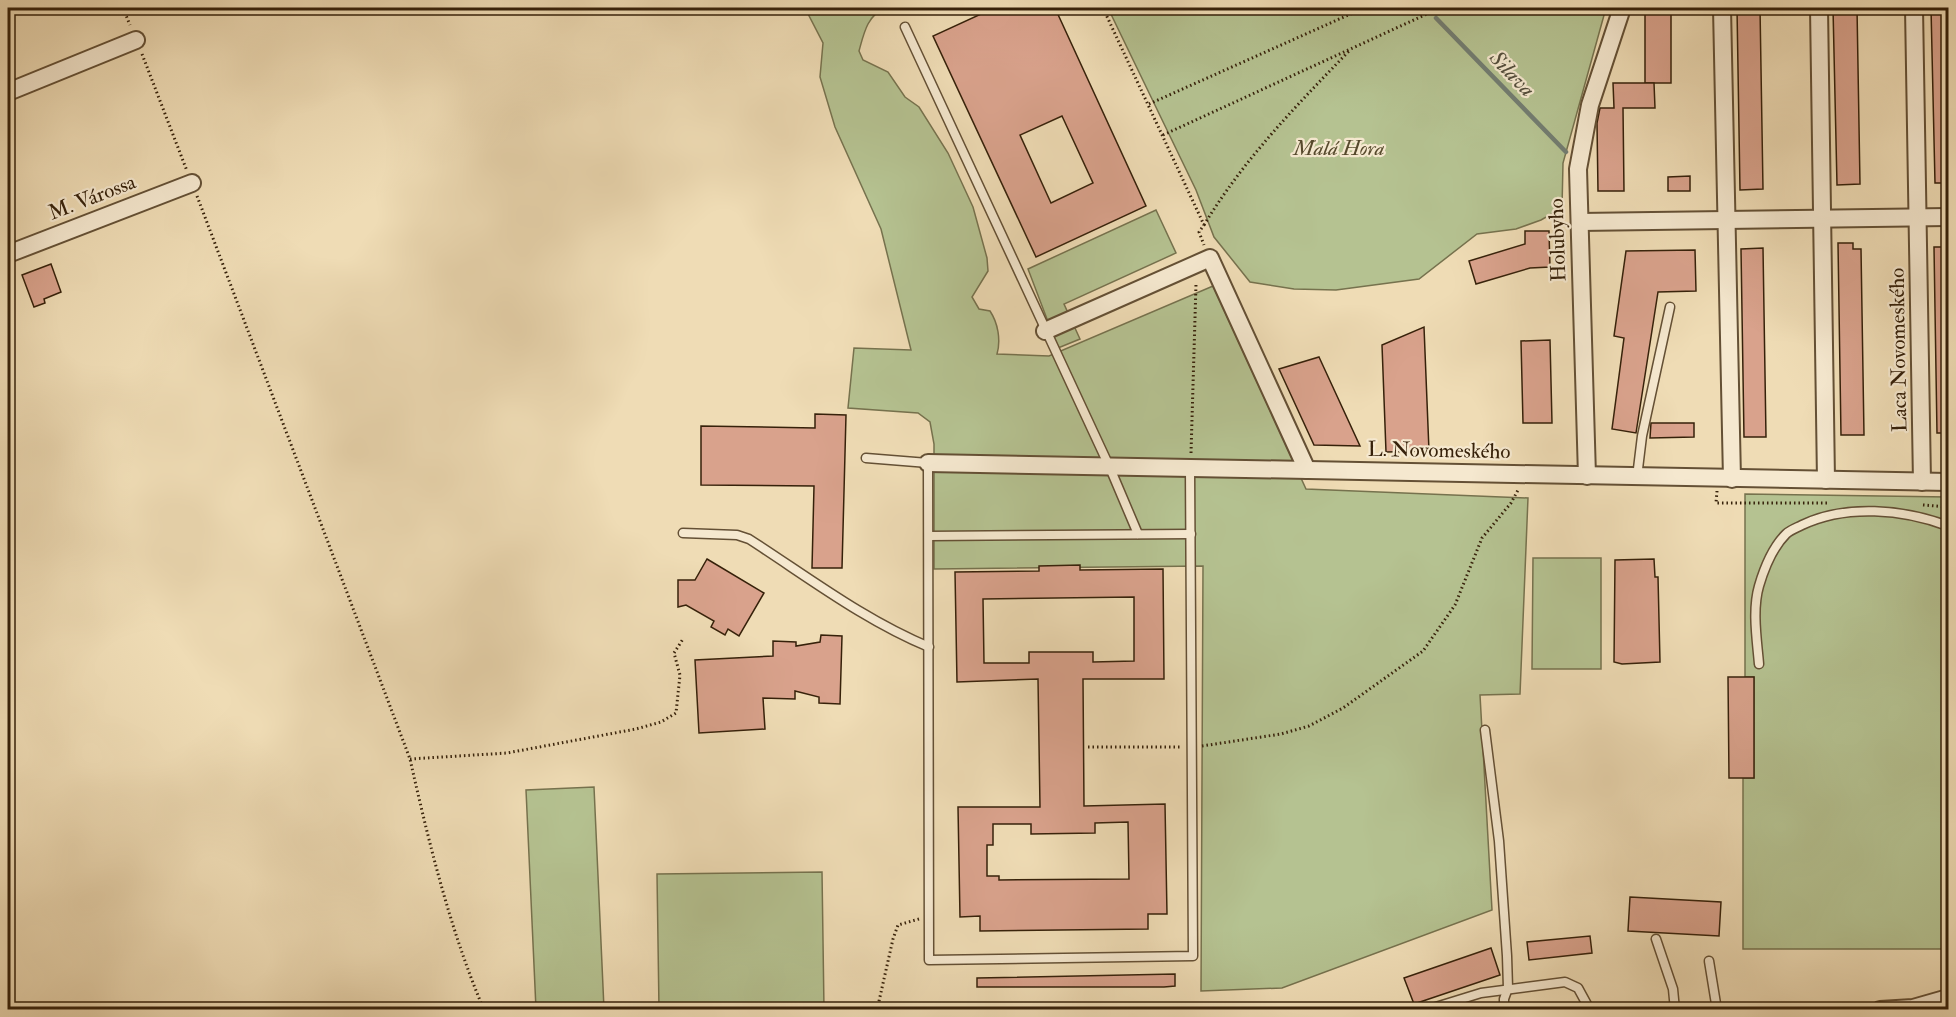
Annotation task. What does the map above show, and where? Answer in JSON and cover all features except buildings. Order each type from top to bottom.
[{"type":"street","name":"Holubyho","points":[[1587,476],[1578,169],[1582,140],[1603,58],[1622,8]]},
{"type":"street","points":[[1722,8],[1732,479]]},
{"type":"street","points":[[1819,8],[1826,480]]},
{"type":"street","name":"Laca Novomeského","points":[[1914,8],[1922,482]]},
{"type":"street","points":[[8,92],[136,40]]},
{"type":"street","name":"M. Várossa","points":[[8,254],[192,183]]},
{"type":"street","points":[[1580,222],[1948,217]]},
{"type":"street","points":[[1045,331],[1210,258],[1307,470]]},
{"type":"street","name":"L. Novomeského","points":[[928,463],[1948,482]]},
{"type":"street","points":[[1880,1010],[1913,1008],[1948,998]]},
{"type":"lane","points":[[905,27],[1110,468],[1138,534]]},
{"type":"lane","points":[[1636,477],[1642,436],[1670,307]]},
{"type":"lane","points":[[866,458],[928,463],[929,960],[1193,956],[1190,469]]},
{"type":"lane","points":[[1759,664],[1756,606],[1759,587],[1774,549],[1787,532],[1819,517],[1875,511],[1927,518],[1948,526]]},
{"type":"lane","points":[[682,533],[736,535],[749,539],[856,609],[897,633],[929,647]]},
{"type":"lane","points":[[929,536],[1191,534]]},
{"type":"lane","points":[[1485,730],[1499,841],[1508,988],[1504,999],[1504,1010]]},
{"type":"lane","points":[[1656,939],[1671,980],[1676,1010]]},
{"type":"lane","points":[[1709,961],[1717,1010]]},
{"type":"lane","points":[[1426,1010],[1508,988],[1565,982],[1578,988],[1590,1010]]},
{"type":"path","points":[[123,8],[192,183],[410,759],[439,875],[471,979],[484,1010]]},
{"type":"path","points":[[1103,8],[1204,225]]},
{"type":"path","points":[[1149,104],[1364,8]]},
{"type":"path","points":[[1163,135],[1440,8]]},
{"type":"path","points":[[1210,258],[1199,232],[1228,185],[1283,117],[1351,49]]},
{"type":"path","points":[[1190,469],[1196,284]]},
{"type":"path","points":[[1281,734],[1309,726],[1342,708],[1422,651],[1455,605],[1482,538],[1511,503],[1520,486]]},
{"type":"path","points":[[410,759],[507,753],[636,729],[661,722],[676,713],[680,675],[674,653],[683,639]]},
{"type":"path","points":[[878,1010],[898,925],[906,921],[929,918]]},
{"type":"green space","points":[[805,8],[885,8],[870,20],[859,51],[863,60],[888,72],[905,97],[919,107],[948,153],[973,207],[987,258],[988,271],[972,297],[979,309],[990,311],[995,321],[999,337],[997,354],[1049,356],[1213,286],[1306,489],[1528,498],[1520,694],[1480,695],[1492,910],[1282,988],[1201,991],[1203,566],[934,569],[934,444],[930,422],[918,413],[848,408],[854,348],[911,350],[881,229],[835,127],[820,77],[823,43]]},
{"type":"green space","name":"Malá Hora","points":[[1108,8],[1606,8],[1563,163],[1562,208],[1541,220],[1516,229],[1477,234],[1419,279],[1336,290],[1294,289],[1250,282],[1214,237],[1196,190]]},
{"type":"green space","points":[[1156,210],[1176,253],[1064,304],[1080,339],[1058,348],[1028,269]]},
{"type":"green space","points":[[1745,494],[1948,497],[1948,949],[1743,949],[1743,778],[1754,778],[1754,677],[1745,677]]},
{"type":"green space","points":[[1533,558],[1601,558],[1601,669],[1532,669]]},
{"type":"green space","points":[[594,787],[604,1009],[536,1009],[526,790]]},
{"type":"green space","points":[[822,872],[824,1009],[659,1009],[657,874]]},
{"type":"waterway","name":"Silava","points":[[1436,18],[1566,152]]}]
